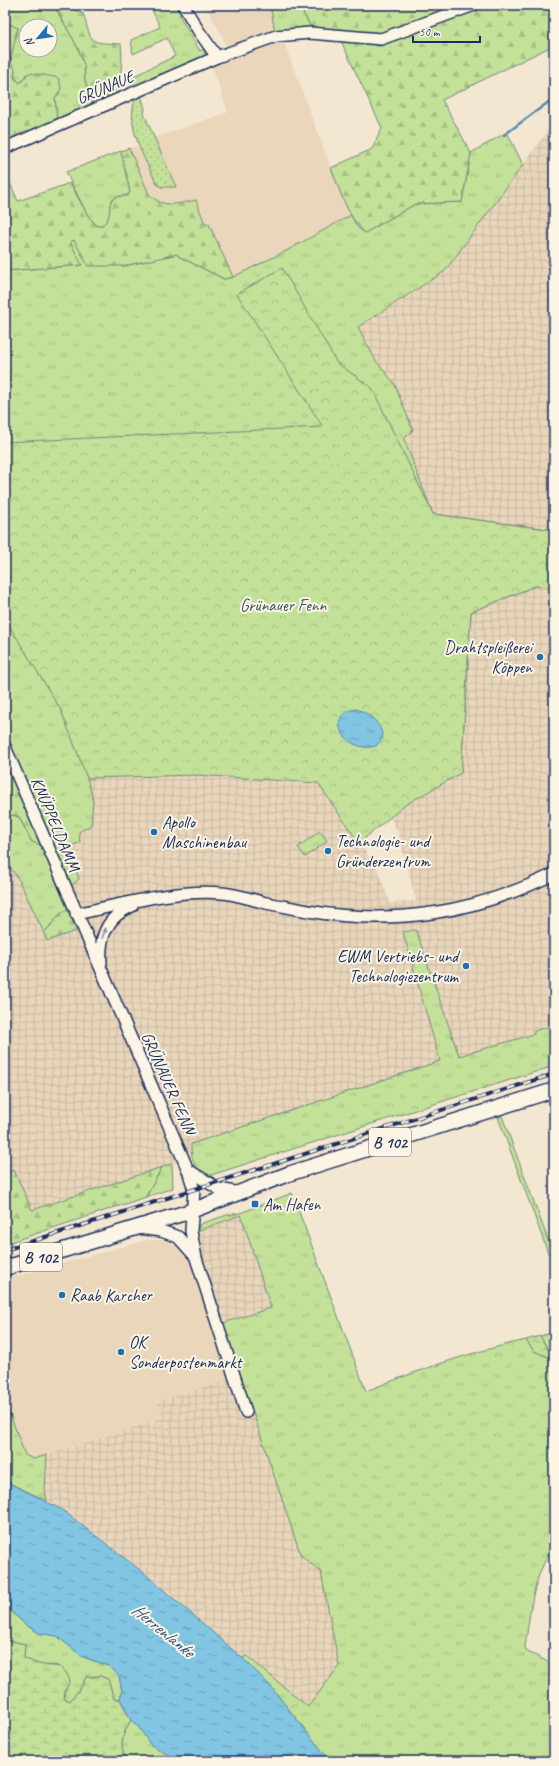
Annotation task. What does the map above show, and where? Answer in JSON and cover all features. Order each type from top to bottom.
[{"type":"main road","name":"B 102","points":[[5,1268],[191,1211],[288,1174],[554,1090]]},
{"type":"street","points":[[183,5],[198,30],[217,56]]},
{"type":"street","name":"GRÜNAUE","points":[[5,148],[217,56],[276,36],[292,33],[381,39],[474,5]]},
{"type":"street","name":"KNÜPPELDAMM","points":[[5,747],[76,914]]},
{"type":"street","name":"GRÜNAUER FENN","points":[[191,1211],[194,1190],[188,1170],[76,914],[193,892],[223,893],[310,911],[363,918],[406,917],[429,915],[463,908],[502,896],[554,874]]},
{"type":"street","name":"GRÜNAUER FENN","points":[[102,972],[101,944],[106,928],[111,920],[125,909],[147,900]]},
{"type":"street","points":[[188,1170],[219,1189],[241,1193]]},
{"type":"street","points":[[191,1211],[190,1231],[196,1258],[246,1412]]},
{"type":"street","points":[[134,1228],[161,1231],[178,1237],[196,1258]]},
{"type":"shaded area","points":[[204,5],[257,5],[271,10],[275,32],[228,50],[218,28]]},
{"type":"shaded area","points":[[282,37],[331,168],[351,215],[288,250],[233,277],[209,225],[205,224],[196,200],[170,206],[155,200],[149,194],[129,148],[138,145],[157,184],[176,187],[154,138],[228,112],[212,66],[232,56]]},
{"type":"shaded area","points":[[554,122],[554,530],[433,514],[404,439],[413,430],[394,383],[376,361],[358,327],[445,271]]},
{"type":"shaded area","points":[[535,586],[554,587],[554,1025],[534,1031],[534,1034],[459,1056],[416,930],[403,932],[440,1061],[191,1144],[191,1158],[32,1210],[14,1170],[5,1173],[5,860],[19,880],[48,941],[76,930],[45,854],[54,850],[71,885],[79,879],[69,847],[79,832],[93,800],[87,778],[196,775],[318,783],[378,870],[390,903],[416,901],[398,832],[390,817],[405,805],[461,773],[471,611]]},
{"type":"shaded area","points":[[241,1215],[271,1308],[223,1323],[199,1247],[197,1231]]},
{"type":"shaded area","points":[[147,1240],[164,1240],[177,1247],[188,1260],[194,1263],[229,1379],[157,1401],[162,1418],[33,1459],[25,1455],[10,1414],[5,1415],[5,1279]]},
{"type":"shaded area","points":[[229,1379],[245,1394],[248,1393],[301,1556],[321,1572],[339,1667],[308,1707],[247,1656],[241,1659],[144,1573],[61,1509],[47,1501],[45,1490],[47,1455],[162,1418],[157,1401]]},
{"type":"green space","points":[[9,5],[17,5],[19,7],[22,5],[54,5],[77,46],[85,65],[85,80],[92,106],[57,120],[55,98],[60,93],[26,74],[20,83],[15,77],[11,63],[18,28],[6,27],[5,30],[5,8]]},
{"type":"green space","points":[[54,5],[69,5],[74,10],[83,13],[88,31],[93,40],[102,43],[121,44],[122,57],[119,94],[92,106],[85,80],[84,65],[77,46]]},
{"type":"green space","points":[[150,5],[179,5],[183,12],[179,15],[200,51],[204,49],[205,56],[136,86],[131,81],[132,77],[175,56],[167,38],[133,54],[131,40],[160,27]]},
{"type":"green space","points":[[257,5],[299,5],[312,29],[296,28],[275,32],[271,10]]},
{"type":"green space","points":[[299,5],[466,5],[380,37],[312,29]]},
{"type":"green space","points":[[483,5],[554,5],[554,45],[442,100],[471,153],[462,202],[415,204],[365,233],[353,219],[331,168],[372,149],[382,128],[340,39],[381,42]]},
{"type":"green space","points":[[9,24],[18,28],[10,61],[15,69],[14,78],[20,83],[29,73],[55,77],[59,79],[61,89],[55,98],[57,120],[5,144],[5,30]]},
{"type":"green space","points":[[141,95],[145,109],[144,114],[176,187],[161,187],[157,184],[142,153],[134,131],[133,119],[133,108],[136,97]]},
{"type":"green space","name":"Grünauer Fenn","points":[[507,132],[523,165],[445,271],[358,327],[376,361],[394,383],[413,430],[404,439],[433,514],[547,529],[554,587],[535,586],[471,612],[461,773],[443,764],[87,778],[93,800],[91,825],[79,832],[80,842],[69,847],[79,879],[71,886],[5,735],[5,271],[81,265],[70,242],[74,240],[124,266],[177,254],[178,256],[224,279],[233,277],[288,250],[351,215],[357,227],[365,233],[415,204],[462,202],[471,153]]},
{"type":"green space","points":[[129,148],[149,194],[154,199],[165,204],[177,204],[196,200],[205,224],[209,224],[233,277],[224,279],[178,256],[177,254],[124,266],[88,266],[74,240],[70,242],[82,265],[5,271],[5,172],[18,201],[70,183],[88,216],[97,226],[101,226],[107,221],[111,201],[116,197],[128,195],[130,192],[121,151]]},
{"type":"green space","points":[[121,151],[130,192],[128,195],[116,197],[110,205],[110,212],[107,222],[101,226],[97,226],[88,216],[66,172]]},
{"type":"green space","name":"Grünauer Fenn","points":[[282,268],[337,363],[372,388],[433,514],[554,530],[554,587],[535,586],[471,612],[461,773],[405,805],[359,843],[318,783],[196,775],[87,778],[61,710],[5,619],[5,442],[323,427],[237,294]]},
{"type":"green space","points":[[5,758],[41,845],[32,842],[19,817],[14,815],[5,817]]},
{"type":"green space","points":[[14,815],[19,817],[32,842],[41,845],[68,910],[61,913],[44,933],[19,880],[5,860],[5,817]]},
{"type":"green space","points":[[320,831],[327,841],[305,857],[298,847]]},
{"type":"green space","points":[[68,910],[76,931],[47,941],[44,933],[61,913]]},
{"type":"green space","points":[[416,930],[459,1056],[534,1034],[534,1031],[554,1025],[554,1066],[208,1176],[199,1170],[194,1163],[191,1144],[440,1061],[403,932]]},
{"type":"green space","points":[[502,1116],[554,1256],[554,1269],[498,1117]]},
{"type":"green space","points":[[172,1164],[173,1188],[146,1197],[162,1167]]},
{"type":"green space","points":[[162,1167],[146,1197],[5,1244],[5,1173],[14,1170],[32,1210]]},
{"type":"green space","points":[[292,1193],[366,1391],[445,1362],[526,1340],[534,1351],[554,1359],[554,1545],[541,1570],[537,1582],[531,1607],[525,1647],[526,1651],[554,1665],[554,1761],[330,1761],[271,1687],[241,1659],[247,1656],[308,1707],[339,1666],[321,1572],[301,1556],[223,1323],[271,1308],[241,1215],[197,1231],[200,1224],[227,1215],[240,1213]]},
{"type":"green space","points":[[554,1332],[554,1351],[547,1348],[540,1336]]},
{"type":"green space","points":[[540,1336],[547,1348],[554,1351],[554,1359],[534,1351],[526,1340]]},
{"type":"green space","points":[[10,1414],[25,1455],[33,1459],[47,1455],[45,1490],[47,1501],[5,1481],[5,1415]]},
{"type":"green space","points":[[5,1606],[26,1625],[39,1633],[57,1636],[83,1657],[109,1666],[119,1676],[122,1691],[120,1699],[114,1699],[108,1679],[100,1676],[86,1677],[82,1686],[70,1701],[64,1698],[65,1690],[70,1681],[58,1666],[39,1665],[24,1658],[25,1644],[5,1640]]},
{"type":"green space","points":[[5,1640],[25,1644],[24,1658],[37,1664],[58,1666],[64,1670],[70,1681],[65,1691],[64,1698],[70,1701],[82,1686],[86,1677],[100,1676],[108,1679],[114,1699],[120,1699],[131,1720],[125,1730],[122,1740],[126,1761],[5,1761]]},
{"type":"green space","points":[[131,1720],[140,1729],[150,1744],[178,1761],[126,1761],[122,1740],[125,1730]]},
{"type":"water","points":[[357,709],[370,716],[380,728],[383,738],[376,746],[365,747],[355,744],[347,739],[342,732],[339,724],[341,717],[346,712]]},
{"type":"water","name":"Herrenlanke","points":[[5,1481],[61,1509],[144,1573],[247,1662],[271,1687],[330,1761],[178,1761],[150,1744],[140,1729],[131,1720],[120,1699],[122,1691],[119,1676],[109,1666],[83,1657],[57,1636],[39,1633],[26,1625],[5,1606]]},
{"type":"waterway","points":[[504,135],[554,98]]},
{"type":"railway","points":[[5,1250],[554,1074]]},
{"type":"place","name":"Drahtspleißerei Köppen","points":[[540,657]]},
{"type":"place","name":"Apollo Maschinenbau","points":[[154,832]]},
{"type":"place","name":"Technologie- und Gründerzentrum","points":[[328,851]]},
{"type":"place","name":"EWM Vertriebs- und Technologiezentrum","points":[[466,966]]},
{"type":"place","name":"Am Hafen","points":[[255,1204]]},
{"type":"place","name":"Raab Karcher","points":[[62,1295]]},
{"type":"place","name":"OK Sonderpostenmarkt","points":[[121,1352]]}]
